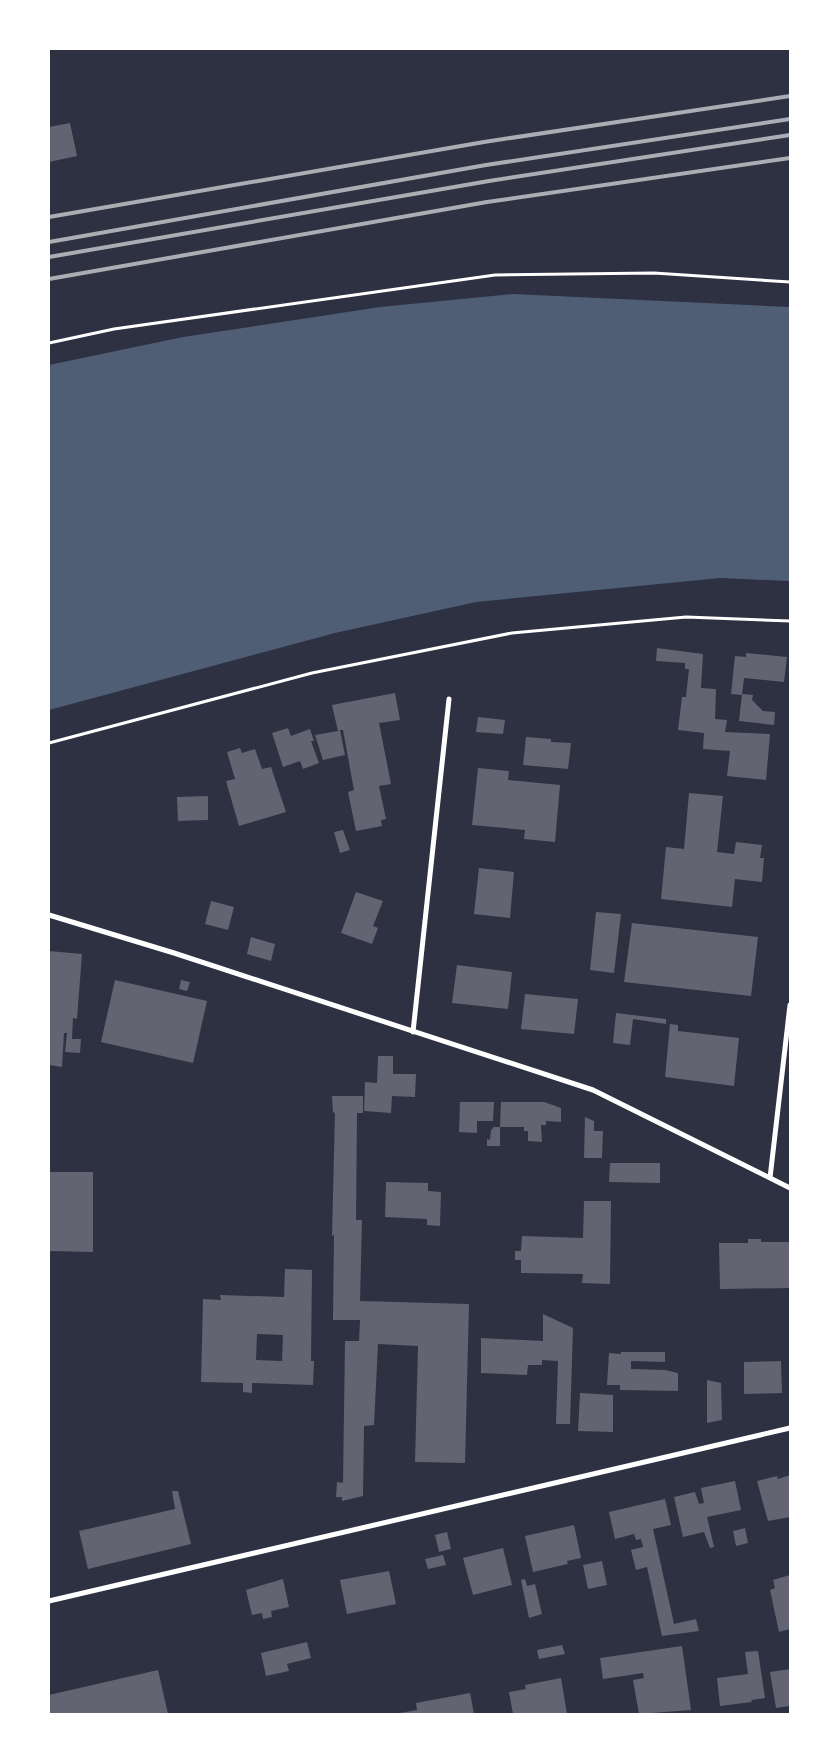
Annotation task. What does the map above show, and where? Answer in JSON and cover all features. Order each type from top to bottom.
[{"type":"street","points":[[413,1032],[449,699]]},
{"type":"street","points":[[49,914],[593,1090],[790,1188]]},
{"type":"street","points":[[770,1178],[790,1005]]},
{"type":"street","points":[[49,1601],[790,1428]]},
{"type":"path","points":[[49,344],[114,329],[495,276],[654,272],[790,282]]},
{"type":"path","points":[[49,742],[312,673],[512,633],[686,616],[790,621]]},
{"type":"water","points":[[513,294],[790,307],[790,581],[720,578],[476,602],[335,633],[49,710],[49,365],[183,337],[380,307]]},
{"type":"building","points":[[70,123],[77,156],[49,162],[49,127]]},
{"type":"building","points":[[657,648],[703,654],[701,688],[716,689],[715,719],[727,720],[725,732],[770,734],[766,780],[727,776],[730,751],[703,749],[704,733],[678,730],[682,697],[686,697],[689,669],[685,669],[685,663],[656,661]]},
{"type":"building","points":[[746,653],[787,657],[784,682],[744,678],[742,695],[731,694],[735,656],[746,657]]},
{"type":"building","points":[[395,693],[400,720],[379,723],[391,784],[379,786],[386,819],[381,820],[382,826],[356,831],[348,792],[354,790],[343,730],[340,730],[345,755],[323,760],[315,735],[338,731],[332,705]]},
{"type":"building","points":[[742,694],[753,695],[752,700],[763,711],[775,712],[774,725],[739,721]]},
{"type":"building","points":[[478,717],[505,720],[503,734],[476,732]]},
{"type":"building","points":[[288,728],[291,736],[310,729],[314,741],[311,741],[319,763],[303,769],[300,761],[283,767],[272,733]]},
{"type":"building","points":[[526,737],[551,739],[551,742],[571,743],[568,769],[523,765]]},
{"type":"building","points":[[240,748],[242,753],[255,749],[262,769],[271,767],[286,812],[239,826],[226,781],[235,779],[227,752]]},
{"type":"building","points":[[478,768],[509,771],[508,780],[560,785],[555,842],[524,839],[525,830],[472,825]]},
{"type":"building","points":[[689,793],[723,796],[717,852],[734,854],[736,842],[762,845],[760,858],[764,858],[762,882],[735,879],[732,907],[661,899],[666,847],[684,849]]},
{"type":"building","points":[[208,796],[208,820],[178,821],[177,797]]},
{"type":"building","points":[[343,830],[350,850],[340,853],[334,832]]},
{"type":"building","points":[[479,868],[514,872],[510,918],[474,914]]},
{"type":"building","points":[[356,892],[383,901],[373,926],[378,928],[372,944],[341,933]]},
{"type":"building","points":[[211,901],[234,907],[228,930],[205,924]]},
{"type":"building","points":[[596,912],[621,914],[614,973],[590,970]]},
{"type":"building","points":[[632,923],[758,937],[751,996],[624,982]]},
{"type":"building","points":[[251,937],[275,944],[271,961],[247,954]]},
{"type":"building","points":[[49,951],[82,954],[77,1019],[73,1018],[72,1039],[81,1039],[80,1053],[65,1052],[67,1033],[64,1033],[62,1067],[49,1065]]},
{"type":"building","points":[[457,965],[512,972],[508,1009],[452,1003]]},
{"type":"building","points":[[115,980],[207,1001],[193,1063],[101,1042]]},
{"type":"building","points":[[181,980],[190,982],[187,991],[179,989]]},
{"type":"building","points":[[525,994],[578,999],[574,1034],[521,1029]]},
{"type":"building","points":[[616,1013],[666,1019],[666,1024],[633,1019],[630,1045],[613,1043]]},
{"type":"building","points":[[670,1024],[678,1025],[678,1031],[739,1038],[734,1086],[665,1077]]},
{"type":"building","points":[[378,1056],[393,1056],[393,1074],[416,1074],[415,1097],[392,1096],[391,1113],[364,1111],[365,1082],[377,1083]]},
{"type":"building","points":[[332,1096],[363,1096],[363,1113],[357,1113],[356,1220],[362,1220],[360,1301],[469,1304],[465,1463],[415,1462],[418,1346],[378,1344],[374,1425],[364,1426],[363,1496],[342,1501],[342,1497],[336,1497],[337,1482],[343,1483],[345,1341],[359,1341],[360,1320],[333,1320],[334,1235],[332,1236],[335,1113],[333,1112]]},
{"type":"building","points":[[460,1102],[494,1102],[493,1121],[477,1121],[477,1133],[459,1132]]},
{"type":"building","points":[[501,1102],[544,1102],[561,1108],[561,1122],[546,1121],[546,1125],[541,1125],[542,1142],[528,1141],[528,1131],[524,1131],[524,1127],[500,1127]]},
{"type":"building","points":[[585,1117],[594,1121],[594,1131],[603,1131],[602,1158],[584,1158]]},
{"type":"building","points":[[494,1127],[500,1127],[500,1146],[487,1146],[487,1139],[490,1140],[491,1130]]},
{"type":"building","points":[[610,1163],[660,1163],[660,1183],[609,1182]]},
{"type":"building","points":[[49,1172],[93,1172],[93,1252],[49,1251]]},
{"type":"building","points":[[386,1182],[428,1183],[428,1191],[441,1192],[440,1226],[427,1225],[427,1219],[385,1217]]},
{"type":"building","points":[[584,1201],[611,1201],[610,1284],[582,1283],[583,1274],[521,1273],[521,1260],[515,1260],[515,1251],[521,1251],[522,1236],[583,1238]]},
{"type":"building","points":[[748,1239],[761,1239],[761,1242],[790,1242],[790,1288],[720,1289],[719,1243],[748,1243]]},
{"type":"building","points":[[285,1269],[312,1270],[311,1361],[314,1361],[313,1385],[252,1383],[252,1393],[243,1392],[243,1383],[201,1382],[203,1299],[221,1300],[220,1295],[284,1297]],"holes":[[[257,1334],[283,1335],[282,1361],[256,1360]]]},
{"type":"building","points":[[543,1314],[573,1328],[570,1424],[556,1424],[558,1361],[542,1360],[542,1365],[528,1365],[527,1375],[481,1373],[481,1338],[543,1341]]},
{"type":"building","points":[[621,1352],[665,1352],[665,1362],[631,1361],[631,1369],[665,1370],[678,1373],[678,1391],[620,1390],[620,1385],[607,1385],[609,1353],[621,1354]]},
{"type":"building","points":[[781,1361],[782,1393],[744,1394],[744,1362]]},
{"type":"building","points":[[707,1380],[721,1383],[722,1420],[707,1423]]},
{"type":"building","points":[[580,1393],[613,1395],[613,1432],[578,1431]]},
{"type":"building","points":[[790,1475],[790,1517],[768,1521],[757,1481],[777,1476],[778,1479]]},
{"type":"building","points":[[735,1481],[741,1510],[707,1517],[714,1547],[710,1548],[704,1532],[683,1537],[674,1497],[695,1492],[699,1504],[704,1503],[701,1488]]},
{"type":"building","points":[[172,1491],[178,1491],[191,1544],[88,1569],[79,1531],[175,1509]]},
{"type":"building","points":[[665,1499],[671,1525],[653,1529],[674,1624],[696,1619],[699,1631],[662,1636],[647,1567],[636,1570],[631,1550],[643,1547],[641,1539],[636,1540],[634,1534],[615,1539],[609,1512]]},
{"type":"building","points":[[574,1525],[581,1558],[567,1561],[568,1564],[533,1572],[525,1536]]},
{"type":"building","points":[[745,1528],[748,1543],[736,1546],[733,1531]]},
{"type":"building","points":[[447,1532],[451,1549],[439,1552],[435,1535]]},
{"type":"building","points":[[503,1548],[512,1585],[473,1595],[463,1558]]},
{"type":"building","points":[[443,1555],[446,1565],[428,1569],[425,1559]]},
{"type":"building","points":[[602,1561],[607,1585],[588,1589],[583,1565]]},
{"type":"building","points":[[389,1571],[396,1604],[347,1614],[340,1580]]},
{"type":"building","points":[[790,1575],[790,1629],[779,1632],[770,1590],[775,1588],[773,1580]]},
{"type":"building","points":[[283,1579],[289,1607],[271,1611],[272,1617],[263,1619],[262,1613],[252,1615],[246,1590]]},
{"type":"building","points":[[525,1579],[527,1586],[535,1584],[542,1614],[529,1618],[521,1580]]},
{"type":"building","points":[[307,1642],[311,1658],[287,1664],[289,1671],[266,1676],[261,1653]]},
{"type":"building","points":[[562,1645],[565,1654],[539,1659],[537,1650]]},
{"type":"building","points":[[682,1646],[691,1710],[639,1714],[633,1680],[644,1678],[643,1673],[603,1679],[600,1658]]},
{"type":"building","points":[[758,1651],[765,1698],[751,1700],[752,1702],[720,1706],[717,1678],[748,1674],[745,1652]]},
{"type":"building","points":[[790,1669],[790,1706],[776,1708],[770,1672]]},
{"type":"building","points":[[158,1670],[168,1714],[49,1714],[49,1695]]},
{"type":"building","points":[[561,1678],[567,1714],[513,1714],[509,1692],[526,1689],[525,1685]]},
{"type":"building","points":[[470,1693],[474,1714],[394,1714],[417,1710],[416,1703]]},
{"type":"railway","points":[[49,217],[484,142],[790,96]]},
{"type":"railway","points":[[49,242],[486,165],[790,119]]},
{"type":"railway","points":[[49,257],[489,181],[790,135]]},
{"type":"railway","points":[[49,279],[487,202],[790,158]]}]
